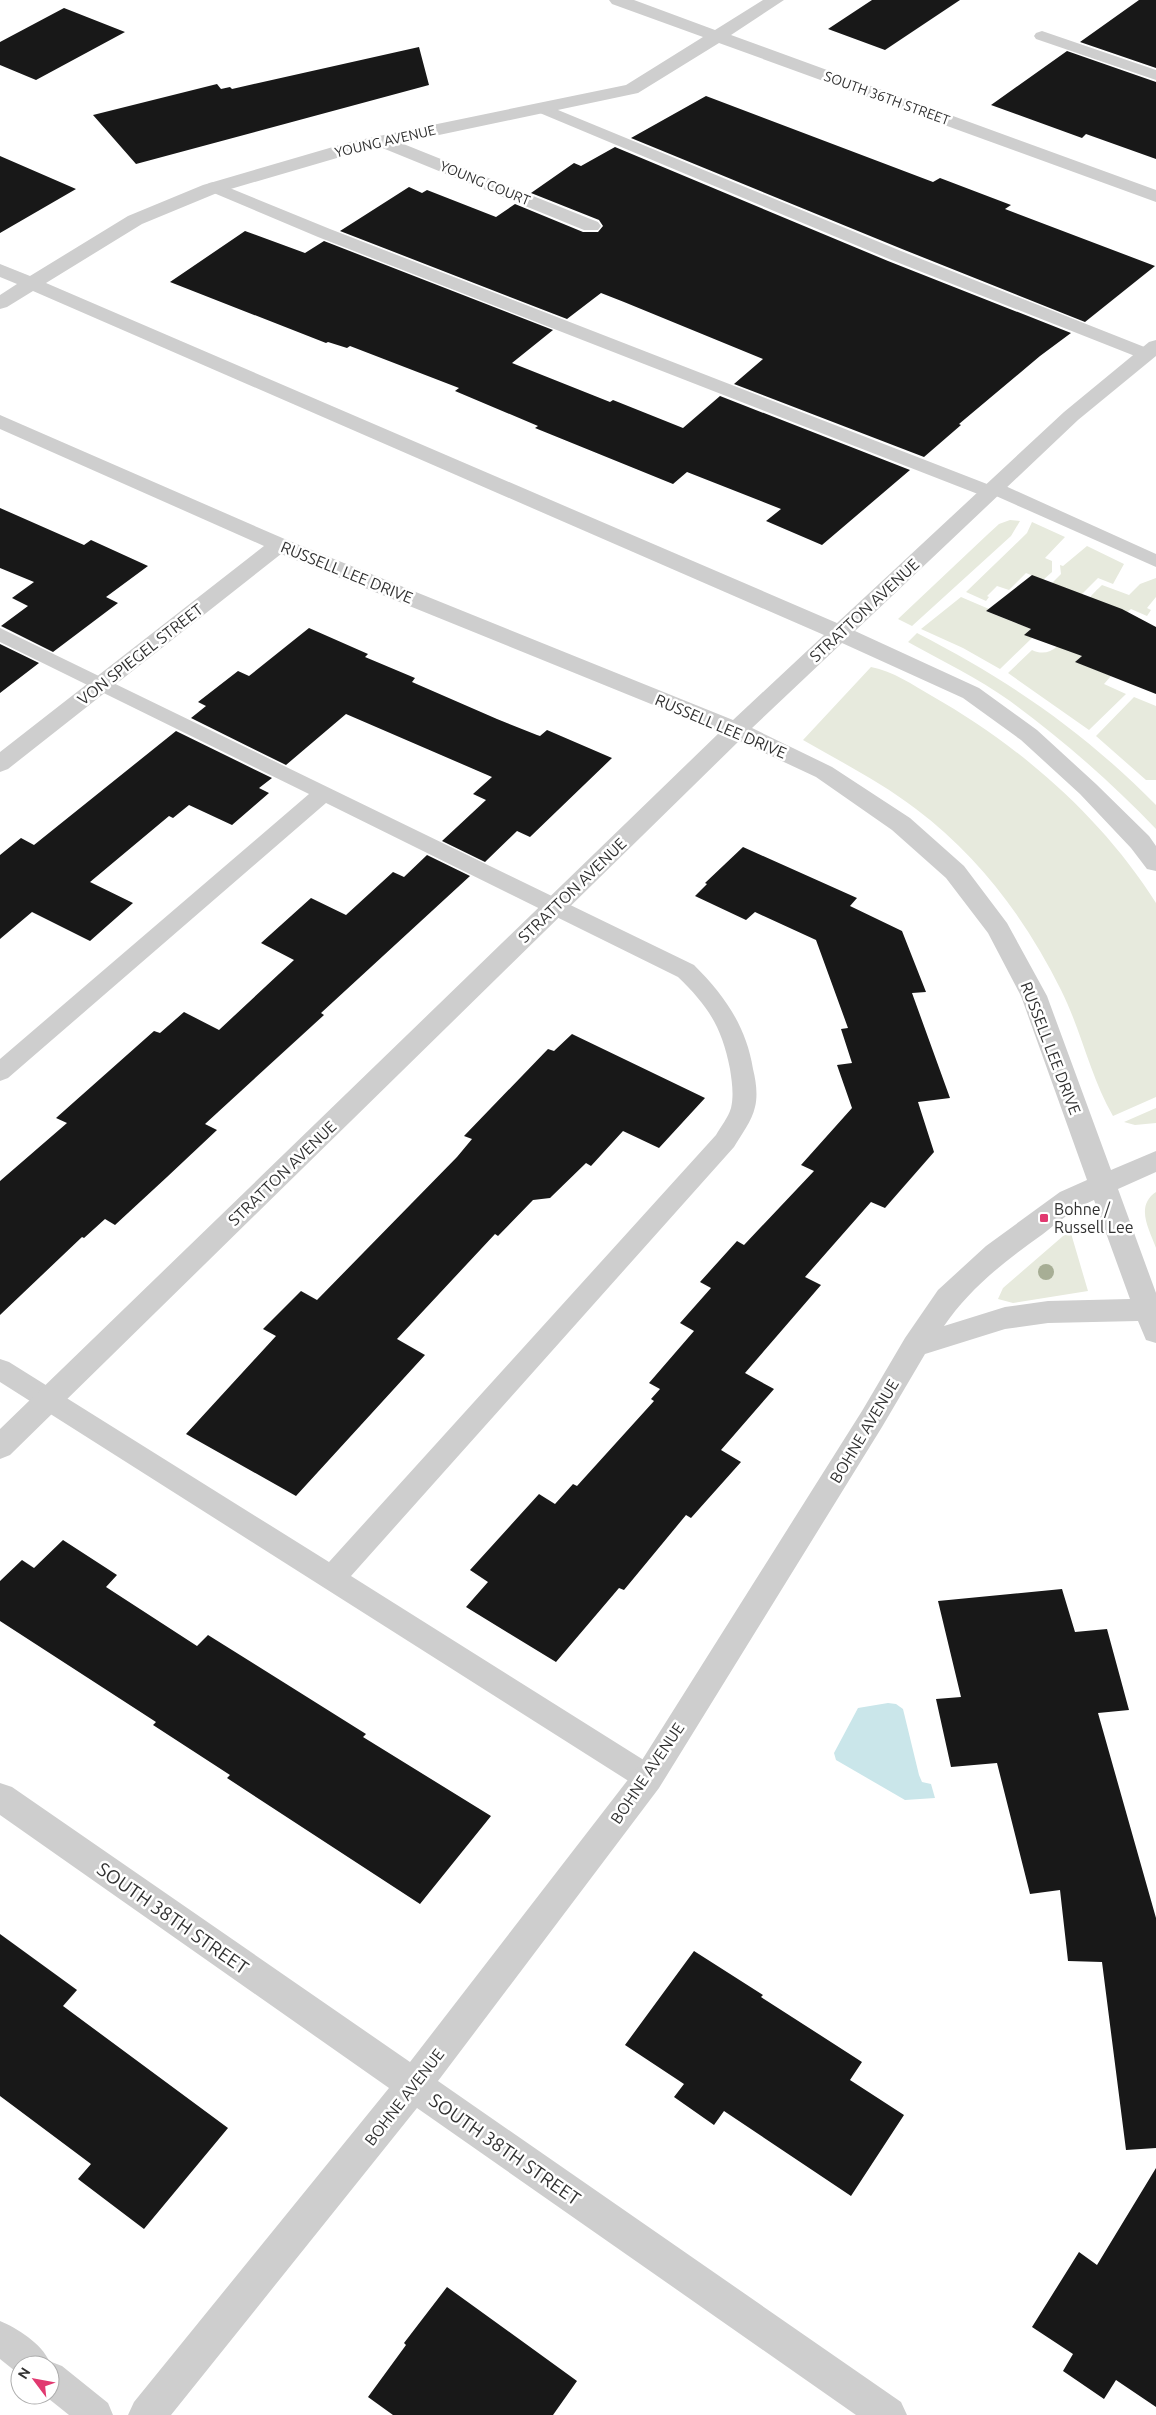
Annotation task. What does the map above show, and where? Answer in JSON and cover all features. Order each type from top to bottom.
[{"type":"street","name":"SOUTH 36TH STREET","points":[[618,0],[1156,196]]},
{"type":"street","name":"YOUNG AVENUE","points":[[0,303],[135,220],[215,187],[350,148],[632,89],[774,0]]},
{"type":"street","name":"YOUNG COURT","points":[[380,141],[591,226]]},
{"type":"street","points":[[0,270],[840,633],[978,698],[1029,735],[1088,789],[1140,842],[1156,863]]},
{"type":"street","name":"STRATTON AVENUE","points":[[0,1447],[736,730],[1071,416],[1153,348]]},
{"type":"street","name":"RUSSELL LEE DRIVE","points":[[0,421],[280,545],[736,730],[824,772],[901,824],[955,872],[998,929],[1034,996],[1152,1321]]},
{"type":"street","name":"VON SPIEGEL STREET","points":[[0,764],[280,545]]},
{"type":"street","name":"BOHNE AVENUE","points":[[147,2415],[414,2086],[648,1778],[872,1419],[915,1346],[948,1298],[996,1253],[1070,1199],[1156,1161]]},
{"type":"street","points":[[915,1346],[1005,1318],[1048,1312],[1152,1321]]},
{"type":"street","name":"SOUTH 38TH STREET","points":[[0,1797],[888,2415]]},
{"type":"lane","points":[[1042,36],[1156,75]]},
{"type":"lane","points":[[541,108],[895,255],[1153,348]]},
{"type":"lane","points":[[215,187],[334,237],[992,490],[1156,561]]},
{"type":"lane","points":[[0,634],[686,971],[710,994],[728,1020],[739,1050],[744,1083],[743,1109],[725,1141],[332,1578]]},
{"type":"lane","points":[[0,1072],[324,793]]},
{"type":"lane","points":[[0,1369],[648,1778]]},
{"type":"lane","points":[[0,2338],[21,2355]]},
{"type":"lane","points":[[60,2386],[96,2415]]},
{"type":"shaded area","points":[[1010,520],[1020,521],[1011,536],[912,626],[898,619],[999,524]]},
{"type":"shaded area","points":[[1032,522],[1065,537],[1045,558],[1052,561],[1052,572],[1043,580],[1026,573],[1009,590],[997,586],[987,596],[989,597],[986,601],[966,592],[1027,533]]},
{"type":"shaded area","points":[[1087,546],[1124,564],[1113,584],[1098,578],[1080,596],[1052,583],[1061,574],[1060,565],[1063,566]]},
{"type":"shaded area","points":[[1156,578],[1156,597],[1147,608],[1151,610],[1147,616],[1131,609],[1116,621],[1076,662],[1111,676],[1104,684],[1126,694],[1089,730],[1008,673],[1032,650],[1042,653],[1059,645],[1090,597],[1102,585],[1129,595],[1140,584]]},
{"type":"shaded area","points":[[961,597],[989,609],[986,611],[1031,629],[1025,635],[1032,638],[1000,669],[963,648],[921,629]]},
{"type":"shaded area","points":[[917,633],[1014,689],[1073,731],[1129,778],[1156,805],[1156,829],[1086,762],[1010,701],[960,670],[908,642]]},
{"type":"shaded area","points":[[871,667],[895,675],[932,696],[997,737],[1027,761],[1057,786],[1111,841],[1156,903],[1156,1097],[1113,1116],[1098,1085],[1075,1022],[1048,964],[1017,915],[981,869],[939,827],[903,799],[803,740]]},
{"type":"shaded area","points":[[1134,697],[1156,706],[1156,780],[1146,780],[1096,736]]},
{"type":"shaded area","points":[[1156,1108],[1156,1123],[1135,1125],[1124,1122]]},
{"type":"shaded area","points":[[1156,1192],[1156,1248],[1147,1226],[1145,1211],[1146,1204]]},
{"type":"shaded area","points":[[1070,1230],[1088,1291],[1013,1303],[998,1299],[1003,1288]]},
{"type":"water","points":[[888,1703],[896,1704],[903,1709],[919,1775],[922,1782],[931,1784],[935,1798],[905,1800],[836,1760],[834,1753],[858,1708]]},
{"type":"building","points":[[872,0],[960,0],[885,50],[828,29]]},
{"type":"building","points":[[1139,0],[1156,0],[1156,68],[1080,42]]},
{"type":"building","points":[[64,8],[125,32],[36,80],[0,65],[0,42]]},
{"type":"building","points":[[419,47],[429,85],[136,164],[93,115],[217,84],[221,89],[230,87],[232,89]]},
{"type":"building","points":[[1067,51],[1156,82],[1156,159],[1086,134],[1082,138],[991,105]]},
{"type":"building","points":[[706,96],[933,182],[940,178],[1011,205],[1005,209],[1155,266],[1085,322],[631,138]]},
{"type":"building","points":[[615,147],[888,261],[1071,333],[1040,356],[959,424],[961,425],[924,457],[734,384],[763,359],[601,293],[567,319],[340,231],[409,187],[422,193],[427,190],[496,217],[515,204],[583,232],[598,232],[603,226],[599,220],[531,193],[574,163],[581,166]]},
{"type":"building","points":[[0,156],[76,189],[0,233]]},
{"type":"building","points":[[245,231],[305,253],[324,241],[553,330],[512,363],[610,402],[613,400],[683,428],[720,396],[910,470],[822,545],[766,521],[781,509],[687,472],[673,484],[535,428],[538,426],[455,391],[459,388],[350,346],[347,348],[326,343],[170,282]]},
{"type":"building","points":[[0,508],[84,545],[91,540],[148,566],[106,597],[118,603],[53,652],[1,626],[28,606],[12,598],[34,582],[0,568]]},
{"type":"building","points":[[1032,575],[1122,609],[1156,627],[1156,694],[1075,662],[1082,656],[1024,635],[1031,629],[986,611]]},
{"type":"building","points":[[309,628],[368,654],[365,657],[415,678],[412,682],[497,719],[540,736],[547,730],[612,758],[530,837],[517,831],[485,862],[442,841],[486,800],[473,794],[492,777],[346,714],[286,765],[191,718],[206,706],[198,702],[238,671],[249,676]]},
{"type":"building","points":[[0,644],[39,663],[0,693]]},
{"type":"building","points":[[176,731],[272,778],[259,788],[269,793],[232,825],[189,805],[173,818],[169,816],[90,882],[133,903],[90,941],[32,912],[0,939],[0,855],[21,838],[34,845]]},
{"type":"building","points":[[743,847],[857,898],[850,906],[902,931],[926,992],[912,993],[950,1098],[918,1102],[934,1152],[885,1208],[871,1202],[805,1277],[821,1285],[745,1373],[774,1389],[721,1450],[741,1462],[691,1518],[686,1515],[624,1590],[619,1588],[556,1662],[466,1607],[488,1582],[470,1570],[539,1494],[555,1504],[573,1484],[577,1486],[654,1401],[651,1399],[660,1389],[649,1383],[694,1331],[680,1323],[711,1288],[700,1282],[737,1241],[744,1245],[814,1171],[801,1165],[852,1108],[837,1065],[852,1063],[841,1029],[848,1028],[816,940],[755,912],[746,920],[695,896],[707,884],[705,883]]},
{"type":"building","points":[[427,855],[470,876],[321,1013],[324,1015],[205,1124],[217,1130],[167,1177],[115,1225],[105,1219],[84,1238],[82,1237],[0,1315],[0,1181],[67,1123],[56,1118],[154,1031],[160,1033],[184,1012],[219,1030],[294,960],[261,943],[311,898],[346,915],[393,872],[404,877]]},
{"type":"building","points":[[572,1034],[705,1098],[659,1148],[623,1131],[591,1166],[586,1163],[550,1198],[533,1200],[498,1236],[495,1234],[397,1339],[425,1355],[296,1496],[186,1434],[276,1336],[263,1329],[301,1291],[317,1300],[457,1157],[472,1139],[464,1136],[548,1049],[554,1051]]},
{"type":"building","points":[[63,1540],[117,1575],[106,1587],[197,1646],[208,1635],[366,1734],[363,1737],[491,1816],[420,1904],[227,1778],[230,1775],[153,1725],[156,1722],[0,1621],[0,1581],[22,1560],[34,1568]]},
{"type":"building","points":[[1062,1589],[1075,1632],[1107,1629],[1129,1710],[1098,1713],[1156,1918],[1156,2148],[1126,2150],[1102,1962],[1068,1961],[1060,1890],[1030,1894],[997,1763],[951,1767],[936,1699],[961,1697],[938,1601]]},
{"type":"building","points":[[0,1934],[77,1990],[63,2006],[228,2128],[144,2229],[78,2179],[91,2164],[0,2096]]},
{"type":"building","points":[[694,1951],[862,2062],[850,2080],[904,2115],[851,2196],[724,2111],[714,2125],[674,2097],[684,2084],[625,2045]]},
{"type":"building","points":[[1156,2168],[1156,2407],[1116,2380],[1104,2399],[1063,2371],[1073,2354],[1032,2327],[1079,2252],[1097,2265]]},
{"type":"building","points":[[447,2287],[577,2381],[553,2415],[393,2415],[368,2397],[406,2345],[404,2343]]},
{"type":"place","name":"Bohne / Russell Lee","points":[[1044,1218]]}]
